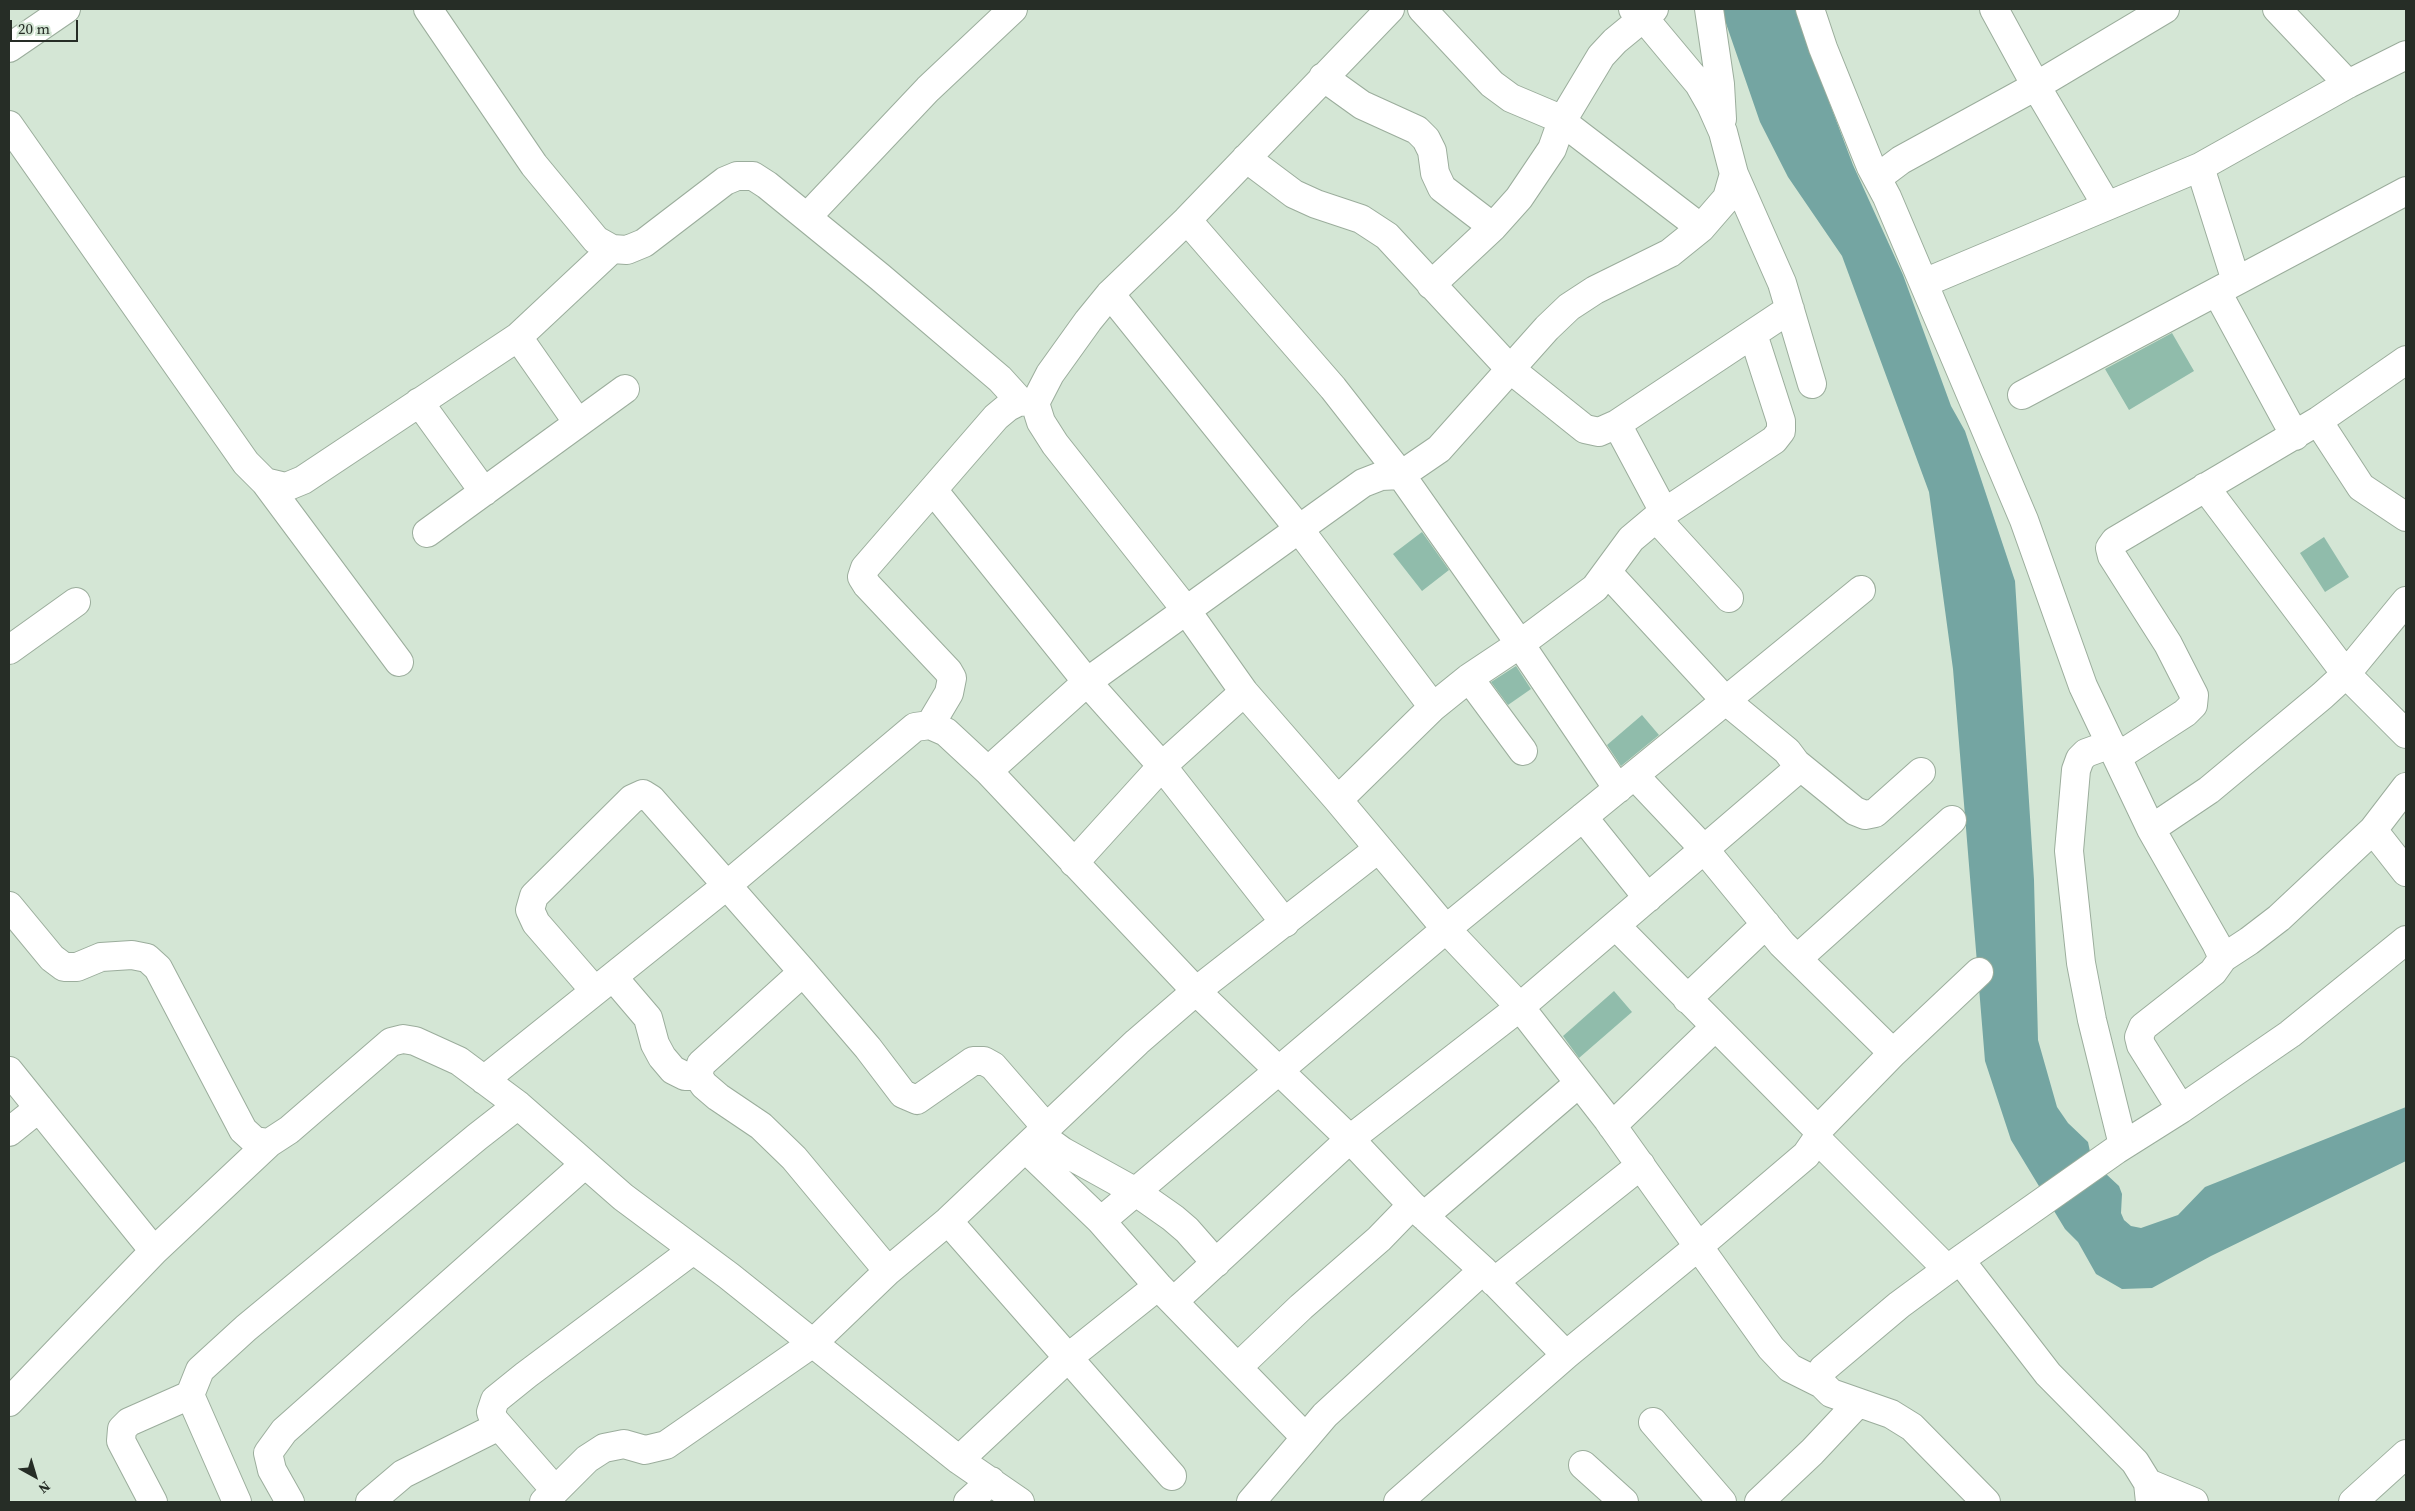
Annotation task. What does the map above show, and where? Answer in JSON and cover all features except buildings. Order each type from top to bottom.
[{"type":"street","points":[[9,48],[66,9]]},
{"type":"street","points":[[428,9],[534,165],[596,240],[612,249],[627,250],[644,243],[725,181],[737,176],[752,176],[767,185],[1028,402],[1055,444],[1186,610],[1244,692],[1446,929],[1520,1007],[1641,1165],[1752,1322],[1790,1368],[1822,1384],[1831,1393],[1891,1414],[1912,1427],[1986,1502]]},
{"type":"street","points":[[807,218],[928,89],[1013,9]]},
{"type":"street","points":[[930,725],[948,693],[952,678],[948,671],[867,585],[862,577],[864,568],[996,417],[1028,402],[1110,294],[1187,220],[1390,9]]},
{"type":"street","points":[[1422,9],[1492,84],[1511,98],[1562,121],[1701,228]]},
{"type":"street","points":[[1709,9],[1720,84],[1723,132]]},
{"type":"street","points":[[1810,9],[1823,48],[1877,178],[1924,283],[2024,520],[2083,686],[2150,829],[2216,942],[2223,958]]},
{"type":"street","points":[[1994,9],[2036,86],[2107,206]]},
{"type":"street","points":[[1877,178],[1902,160],[2036,86],[2165,9]]},
{"type":"street","points":[[2277,9],[2348,84]]},
{"type":"street","points":[[1431,285],[1493,227],[1537,173],[1552,149],[1562,121],[1601,56],[1643,12],[1699,84],[1711,105],[1723,132],[1734,174],[1782,283],[1812,384]]},
{"type":"street","points":[[1924,283],[2200,167],[2348,84],[2406,55]]},
{"type":"street","points":[[1323,77],[1362,105],[1417,130],[1426,138],[1432,150],[1434,173],[1442,188],[1493,227]]},
{"type":"street","points":[[9,125],[246,463],[265,482],[399,662]]},
{"type":"street","points":[[1246,158],[1294,194],[1316,204],[1361,219],[1387,236],[1510,370],[1585,429],[1599,432],[1616,424],[1790,309]]},
{"type":"street","points":[[2200,167],[2227,287],[2295,436]]},
{"type":"street","points":[[988,771],[1088,682],[1363,483],[1381,476],[1401,474],[1423,461],[1450,439],[1547,328],[1569,307],[1594,290],[1670,252],[1701,228],[1727,198],[1734,174]]},
{"type":"street","points":[[2022,395],[2406,191]]},
{"type":"street","points":[[1187,220],[1333,388],[1401,474],[1520,644],[1626,782],[1704,849],[1797,959],[1893,1053]]},
{"type":"street","points":[[265,482],[286,487],[303,480],[518,337],[612,249]]},
{"type":"street","points":[[1110,294],[1299,529],[1433,707]]},
{"type":"street","points":[[1338,800],[1433,707],[1469,678],[1520,644],[1595,588],[1608,573],[1631,539],[1660,515],[1774,440],[1781,431],[1781,421],[1752,334]]},
{"type":"street","points":[[518,337],[578,423]]},
{"type":"street","points":[[2119,1148],[2081,963],[2069,852],[2076,770],[2080,759],[2086,754],[2114,751],[2185,713],[2193,705],[2194,694],[2168,644],[2112,556],[2110,548],[2115,541],[2295,436],[2406,360]]},
{"type":"street","points":[[427,533],[625,389]]},
{"type":"street","points":[[420,402],[484,492]]},
{"type":"street","points":[[2318,421],[2361,487],[2406,517]]},
{"type":"street","points":[[1616,424],[1660,515],[1729,598]]},
{"type":"street","points":[[2205,487],[2346,674],[2406,734]]},
{"type":"street","points":[[933,490],[1088,682],[1162,766],[1286,923]]},
{"type":"street","points":[[1608,573],[1724,700],[1788,751],[1796,763],[1855,811],[1865,816],[1875,813],[1921,772]]},
{"type":"street","points":[[1101,1221],[1446,929],[1861,590]]},
{"type":"street","points":[[2150,829],[2209,790],[2346,674],[2406,601]]},
{"type":"street","points":[[9,650],[76,602]]},
{"type":"street","points":[[1469,678],[1523,751]]},
{"type":"street","points":[[1074,863],[1162,766],[1244,692]]},
{"type":"street","points":[[484,1080],[726,886],[916,727],[930,725],[946,732],[988,771],[1196,991],[1350,1139],[1418,1211],[1488,1276],[1566,1355]]},
{"type":"street","points":[[959,1460],[1068,1357],[1216,1262],[1350,1139],[1520,1007],[1616,926],[1792,774],[1796,763]]},
{"type":"street","points":[[2181,1109],[2141,1045],[2139,1037],[2143,1027],[2214,972],[2223,958],[2249,941],[2278,918],[2372,830],[2406,787]]},
{"type":"street","points":[[698,1076],[685,1076],[673,1070],[662,1057],[655,1044],[648,1018],[604,984],[536,923],[530,910],[534,896],[632,799],[643,794],[651,799],[803,972],[868,1048],[903,1094],[917,1100],[973,1060],[984,1060],[994,1066],[1037,1137],[1101,1221],[1166,1294],[1305,1437]]},
{"type":"street","points":[[1583,817],[1648,898]]},
{"type":"street","points":[[1797,959],[1952,820]]},
{"type":"street","points":[[2372,830],[2406,872]]},
{"type":"street","points":[[693,1250],[495,1400],[491,1412],[549,1496],[587,1458],[604,1448],[624,1444],[645,1450],[666,1445],[813,1343],[888,1271],[948,1221],[1136,1042],[1196,991],[1286,923],[1378,849]]},
{"type":"street","points":[[9,906],[52,958],[64,967],[77,967],[101,958],[132,955],[147,958],[158,968],[243,1130],[255,1141],[269,1143]]},
{"type":"street","points":[[1687,999],[1766,924]]},
{"type":"street","points":[[1616,926],[1818,1134],[1893,1215],[1954,1264],[2048,1374],[2135,1462],[2149,1493],[2194,1502]]},
{"type":"street","points":[[1822,1384],[1819,1376],[1822,1369],[1870,1328],[1954,1264],[2119,1148],[2181,1109],[2290,1034],[2406,940]]},
{"type":"street","points":[[803,972],[700,1064],[698,1076],[704,1085],[718,1097],[761,1126],[794,1158],[888,1271]]},
{"type":"street","points":[[1398,1502],[1566,1355],[1806,1155],[1818,1134],[1893,1053],[1980,972]]},
{"type":"street","points":[[1612,1126],[1715,1027]]},
{"type":"street","points":[[9,1402],[154,1251],[269,1143],[290,1130],[391,1042],[404,1040],[415,1042],[459,1061],[518,1105],[623,1197],[813,1343],[959,1460],[991,1480],[1020,1502]]},
{"type":"street","points":[[9,1070],[154,1251]]},
{"type":"street","points":[[1238,1367],[1301,1307],[1379,1239],[1418,1211],[1579,1083]]},
{"type":"street","points":[[152,1502],[121,1441],[122,1429],[129,1422],[190,1395],[200,1370],[246,1328],[469,1143],[518,1105]]},
{"type":"street","points":[[9,1132],[39,1108]]},
{"type":"street","points":[[1037,1137],[1136,1192],[1188,1230],[1216,1262]]},
{"type":"street","points":[[290,1502],[272,1470],[268,1453],[284,1431],[584,1164]]},
{"type":"street","points":[[1251,1502],[1325,1415],[1488,1276],[1641,1165]]},
{"type":"street","points":[[948,1221],[1172,1476]]},
{"type":"street","points":[[190,1395],[237,1502]]},
{"type":"street","points":[[1768,1499],[1858,1403]]},
{"type":"street","points":[[1653,1422],[1722,1502]]},
{"type":"street","points":[[370,1502],[403,1474],[499,1426]]},
{"type":"street","points":[[2353,1502],[2406,1454]]},
{"type":"street","points":[[1583,1465],[1624,1502]]},
{"type":"street","points":[[968,1502],[991,1480]]},
{"type":"water","points":[[1721,9],[1798,9],[1805,38],[1853,165],[1903,275],[1951,406],[1965,431],[2015,581],[2034,880],[2038,1040],[2057,1107],[2068,1123],[2088,1142],[2092,1161],[2119,1186],[2122,1194],[2121,1213],[2124,1220],[2131,1226],[2141,1228],[2178,1215],[2205,1187],[2406,1107],[2406,1161],[2211,1256],[2152,1288],[2122,1289],[2096,1274],[2078,1242],[2065,1229],[2011,1140],[1985,1061],[1953,669],[1929,492],[1842,256],[1788,177],[1760,122]]}]
